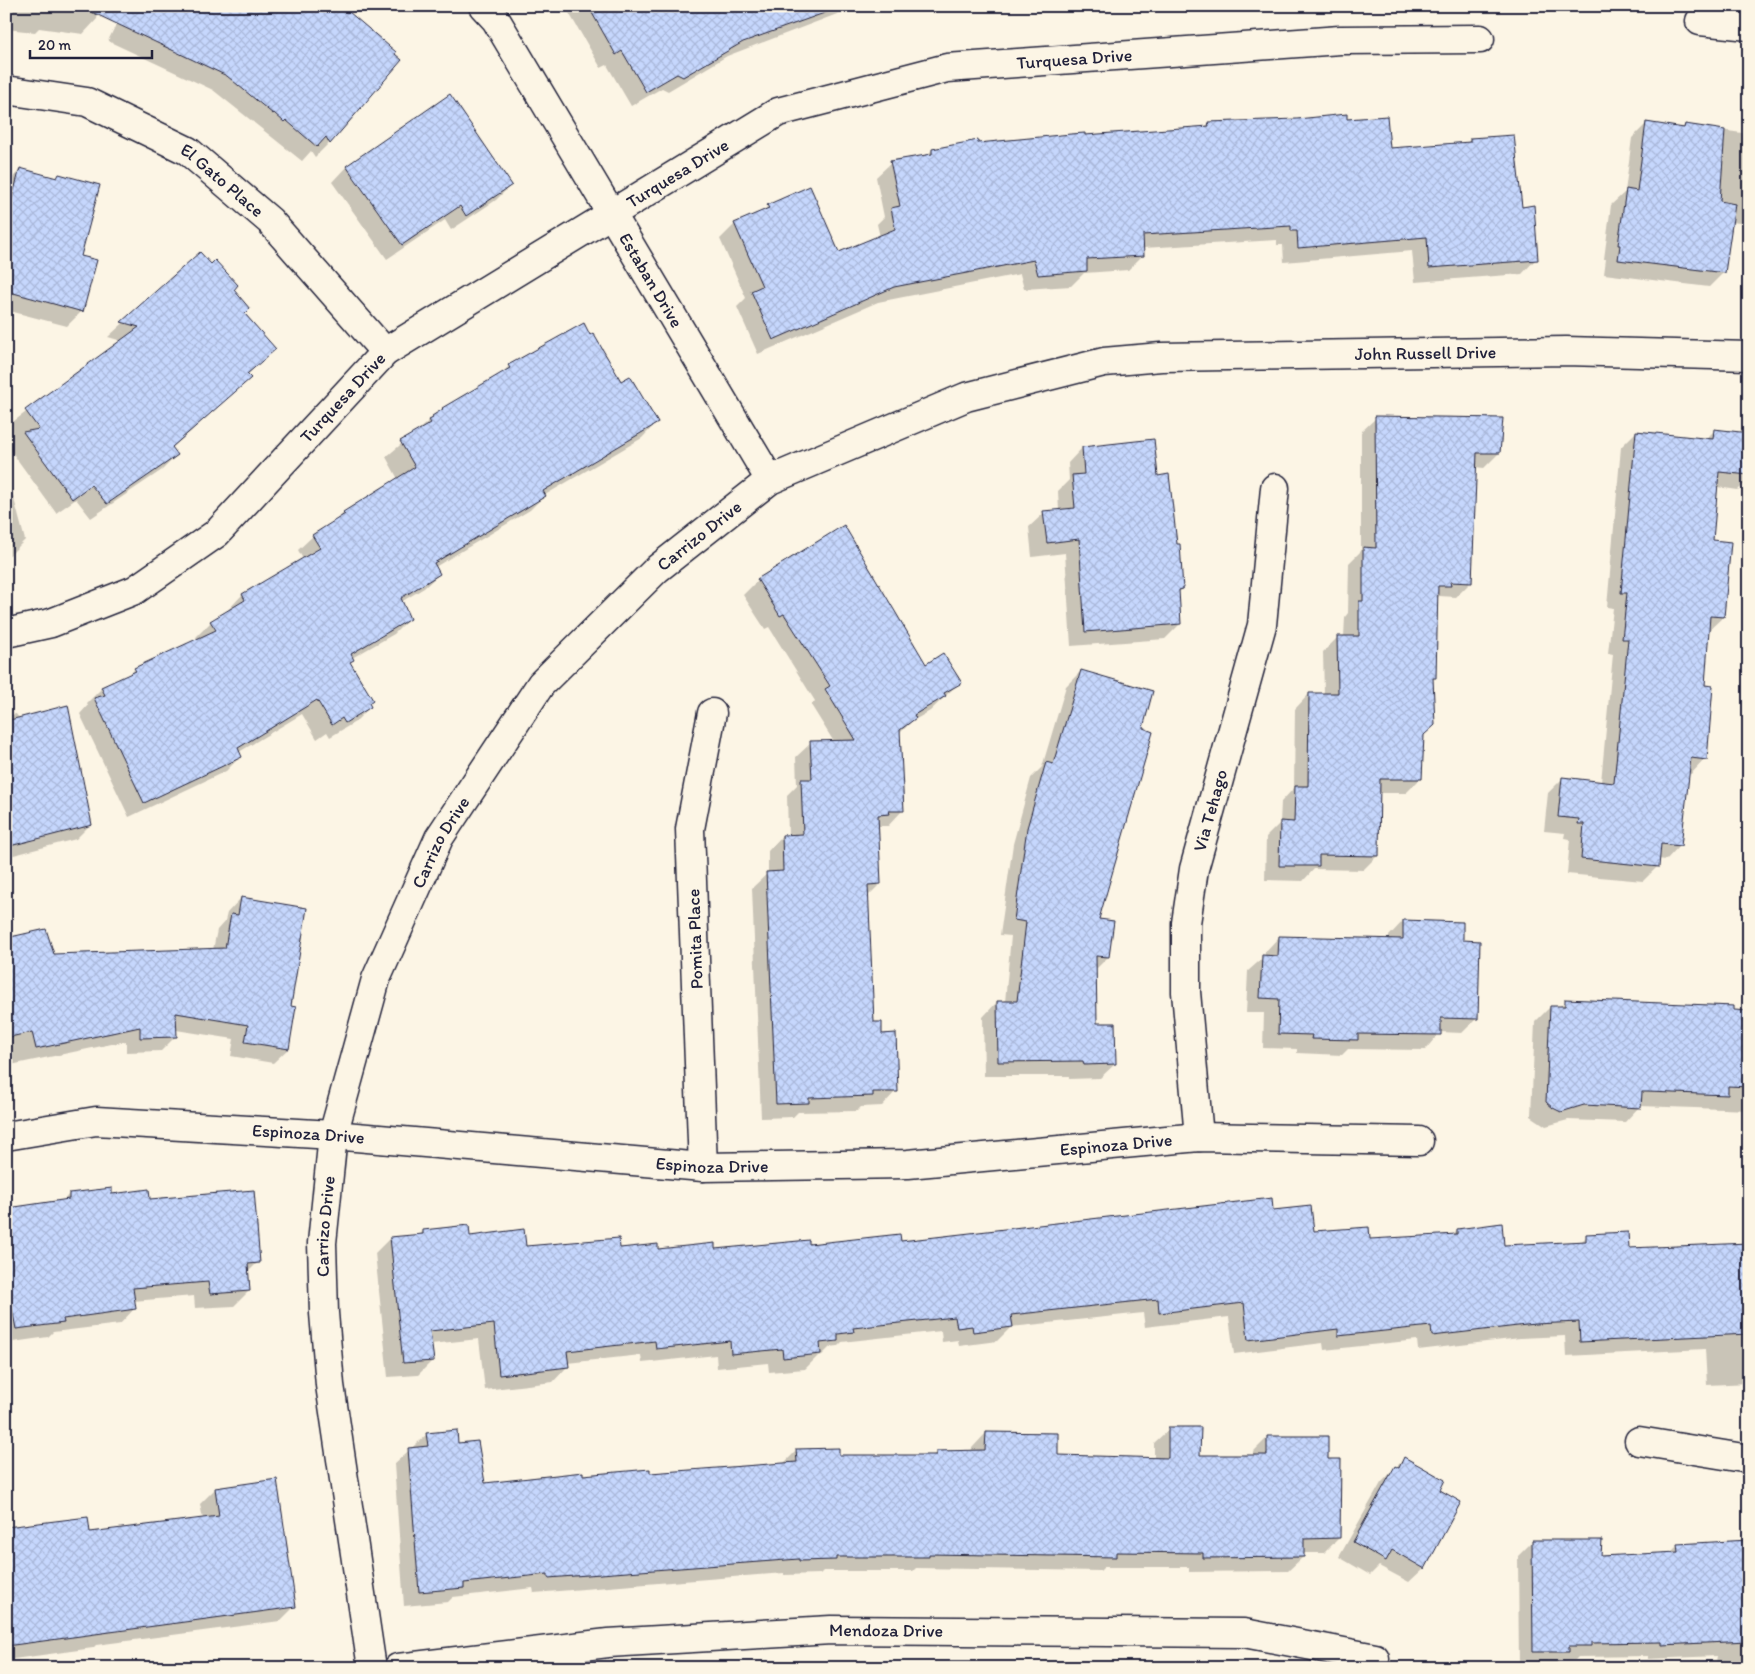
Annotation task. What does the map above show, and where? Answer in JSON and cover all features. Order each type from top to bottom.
[{"type":"street","name":"Estaban Drive","points":[[482,6],[496,20],[613,213],[770,480]]},
{"type":"street","points":[[1700,21],[1749,26]]},
{"type":"street","name":"Turquesa Drive","points":[[6,633],[51,623],[135,590],[217,533],[385,352],[778,112],[947,68],[1340,40],[1480,39]]},
{"type":"street","name":"El Gato Place","points":[[6,90],[87,102],[188,151],[270,221],[385,352]]},
{"type":"street","name":"John Russell Drive","points":[[1104,362],[1171,357],[1566,351],[1749,356]]},
{"type":"street","name":"Carrizo Drive","points":[[372,1668],[330,1385],[324,1314],[322,1243],[333,1136],[376,979],[439,838],[536,692],[548,677],[657,569],[770,480],[966,397],[1104,362]]},
{"type":"street","name":"Via Tehago","points":[[1199,1137],[1186,992],[1186,923],[1194,870],[1262,625],[1275,488]]},
{"type":"street","name":"Pomita Place","points":[[704,1167],[690,829],[712,713]]},
{"type":"street","name":"Espinoza Drive","points":[[6,1136],[96,1121],[333,1136],[704,1167],[908,1164],[1199,1137],[1419,1141]]},
{"type":"street","points":[[1638,1441],[1749,1459]]},
{"type":"street","name":"Mendoza Drive","points":[[398,1668],[608,1643],[831,1630],[1244,1633],[1375,1658]]},
{"type":"building","points":[[79,6],[342,6],[396,52],[395,54],[402,60],[330,144],[326,137],[317,147],[286,120],[284,122],[273,114],[227,76]]},
{"type":"building","points":[[588,6],[829,6],[830,11],[743,42],[683,77],[677,74],[646,92],[622,51],[616,55]]},
{"type":"building","points":[[450,94],[512,185],[466,216],[460,206],[402,245],[346,166]]},
{"type":"building","points":[[1347,114],[1347,119],[1387,116],[1390,148],[1470,142],[1470,138],[1514,135],[1522,207],[1534,205],[1538,260],[1429,268],[1427,237],[1298,248],[1297,231],[1291,231],[1291,226],[1143,235],[1144,256],[1087,259],[1087,271],[1038,275],[1034,260],[894,287],[773,340],[751,291],[762,286],[734,223],[769,208],[767,205],[810,186],[839,252],[895,229],[891,208],[900,206],[890,161],[932,154],[932,149],[978,140],[978,143],[1071,134],[1085,133],[1085,135],[1209,126],[1208,122],[1297,119]]},
{"type":"building","points":[[1646,122],[1684,128],[1685,124],[1725,130],[1720,201],[1735,204],[1725,273],[1618,260],[1620,245],[1618,245],[1626,189],[1637,191]]},
{"type":"building","points":[[20,168],[57,178],[59,174],[100,185],[81,256],[97,260],[83,312],[6,291],[6,221]]},
{"type":"building","points":[[200,252],[211,264],[215,260],[238,285],[234,290],[250,309],[245,314],[276,349],[247,374],[251,378],[172,447],[178,455],[107,504],[91,485],[72,499],[23,432],[39,429],[25,410],[139,327],[121,322]]},
{"type":"building","points":[[584,323],[590,335],[593,333],[621,381],[630,376],[658,423],[543,491],[546,496],[434,563],[440,574],[401,598],[410,619],[351,654],[354,660],[350,662],[373,700],[369,703],[371,707],[345,723],[342,718],[332,725],[317,700],[238,748],[242,757],[144,803],[94,698],[105,695],[101,687],[136,671],[134,668],[216,630],[210,621],[245,600],[242,594],[320,548],[312,535],[345,514],[343,512],[415,467],[400,441],[431,423],[429,420],[442,408],[510,368],[508,365]]},
{"type":"building","points":[[1375,416],[1503,418],[1500,453],[1477,453],[1472,583],[1450,582],[1451,586],[1438,586],[1436,678],[1433,678],[1435,725],[1424,735],[1422,779],[1380,779],[1379,856],[1319,855],[1319,866],[1279,866],[1280,821],[1294,822],[1295,786],[1308,786],[1309,693],[1338,693],[1337,636],[1359,636],[1359,601],[1363,601],[1363,547],[1376,548]]},
{"type":"building","points":[[1714,429],[1749,433],[1749,475],[1719,472],[1713,540],[1731,542],[1724,617],[1710,616],[1705,685],[1713,686],[1707,760],[1691,758],[1681,846],[1661,844],[1659,867],[1581,859],[1584,824],[1578,824],[1579,819],[1558,817],[1562,777],[1614,783],[1628,639],[1622,639],[1627,593],[1621,593],[1636,431],[1713,439]]},
{"type":"building","points":[[1154,439],[1158,476],[1169,474],[1177,544],[1180,544],[1183,589],[1179,590],[1181,624],[1085,632],[1079,539],[1047,543],[1043,511],[1075,508],[1072,475],[1084,474],[1082,447]]},
{"type":"building","points":[[844,525],[926,664],[943,653],[962,683],[944,693],[946,696],[914,715],[916,718],[900,730],[904,811],[889,811],[890,814],[878,815],[881,884],[868,885],[874,1022],[882,1022],[882,1034],[896,1033],[898,1092],[873,1092],[873,1096],[809,1098],[809,1103],[776,1104],[766,872],[783,871],[782,835],[803,834],[801,779],[812,779],[810,741],[856,740],[825,689],[830,686],[784,614],[780,616],[757,579]]},
{"type":"building","points":[[1081,670],[1153,691],[1143,728],[1153,732],[1099,919],[1114,921],[1109,957],[1096,956],[1097,1023],[1115,1023],[1116,1064],[1084,1065],[1083,1061],[998,1062],[997,1001],[1017,1001],[1026,922],[1014,920],[1027,828],[1046,762],[1053,764]]},
{"type":"building","points":[[68,705],[92,825],[6,847],[6,721]]},
{"type":"building","points":[[241,897],[307,908],[291,1006],[296,1007],[289,1049],[245,1042],[248,1025],[176,1013],[177,1037],[140,1038],[140,1027],[36,1049],[32,1032],[6,1038],[6,938],[46,929],[54,954],[225,948],[231,914],[238,915]]},
{"type":"building","points":[[1403,920],[1463,922],[1463,940],[1480,941],[1478,1019],[1441,1018],[1441,1035],[1358,1034],[1358,1040],[1311,1039],[1312,1035],[1278,1034],[1279,999],[1260,998],[1262,955],[1278,956],[1279,936],[1403,939]]},
{"type":"building","points":[[1565,999],[1734,1006],[1734,1010],[1749,1011],[1749,1087],[1728,1086],[1728,1095],[1642,1092],[1641,1108],[1584,1105],[1561,1112],[1546,1102],[1550,1006],[1565,1006]]},
{"type":"building","points":[[112,1188],[112,1194],[149,1189],[150,1199],[254,1190],[260,1263],[248,1264],[250,1291],[210,1294],[208,1282],[133,1288],[136,1309],[63,1319],[64,1323],[16,1329],[12,1308],[6,1309],[6,1228],[11,1228],[8,1208],[69,1199],[69,1193]]},
{"type":"building","points":[[1272,1198],[1273,1210],[1311,1206],[1314,1231],[1369,1227],[1370,1239],[1457,1234],[1457,1229],[1502,1223],[1504,1245],[1586,1241],[1586,1234],[1628,1232],[1629,1248],[1749,1243],[1749,1334],[1580,1342],[1579,1322],[1535,1324],[1432,1336],[1431,1326],[1338,1336],[1338,1329],[1248,1340],[1244,1303],[1159,1313],[1158,1299],[1011,1315],[1013,1327],[973,1332],[972,1326],[957,1328],[955,1317],[853,1328],[854,1332],[838,1334],[838,1341],[820,1343],[821,1354],[783,1358],[782,1349],[731,1354],[730,1341],[656,1349],[655,1341],[567,1351],[569,1367],[499,1375],[494,1324],[430,1331],[434,1361],[403,1363],[390,1237],[423,1234],[423,1230],[469,1225],[470,1236],[524,1229],[526,1246],[619,1238],[620,1248],[658,1244],[658,1249],[715,1243],[715,1249],[809,1240],[809,1244],[900,1234],[901,1241]]},
{"type":"building","points":[[1168,1427],[1201,1427],[1200,1455],[1267,1455],[1267,1436],[1328,1436],[1328,1459],[1341,1459],[1340,1538],[1304,1539],[1304,1557],[1203,1558],[1203,1553],[1116,1552],[1116,1557],[929,1554],[929,1557],[836,1557],[836,1560],[799,1561],[799,1559],[548,1578],[548,1574],[464,1583],[464,1588],[419,1592],[408,1448],[428,1446],[426,1433],[457,1430],[458,1443],[478,1441],[485,1483],[583,1472],[583,1475],[650,1469],[650,1473],[797,1462],[796,1449],[839,1448],[839,1455],[936,1455],[936,1451],[985,1450],[986,1432],[1058,1433],[1058,1455],[1168,1458]]},
{"type":"building","points":[[1404,1457],[1445,1480],[1440,1490],[1461,1502],[1425,1569],[1392,1550],[1386,1561],[1353,1542],[1395,1466],[1399,1468]]},
{"type":"building","points":[[277,1479],[296,1607],[6,1646],[6,1527],[88,1517],[90,1532],[219,1516],[215,1488]]},
{"type":"building","points":[[1532,1540],[1602,1540],[1601,1556],[1678,1552],[1677,1544],[1749,1540],[1749,1641],[1662,1645],[1662,1642],[1591,1643],[1591,1646],[1569,1646],[1569,1652],[1533,1652]]}]
